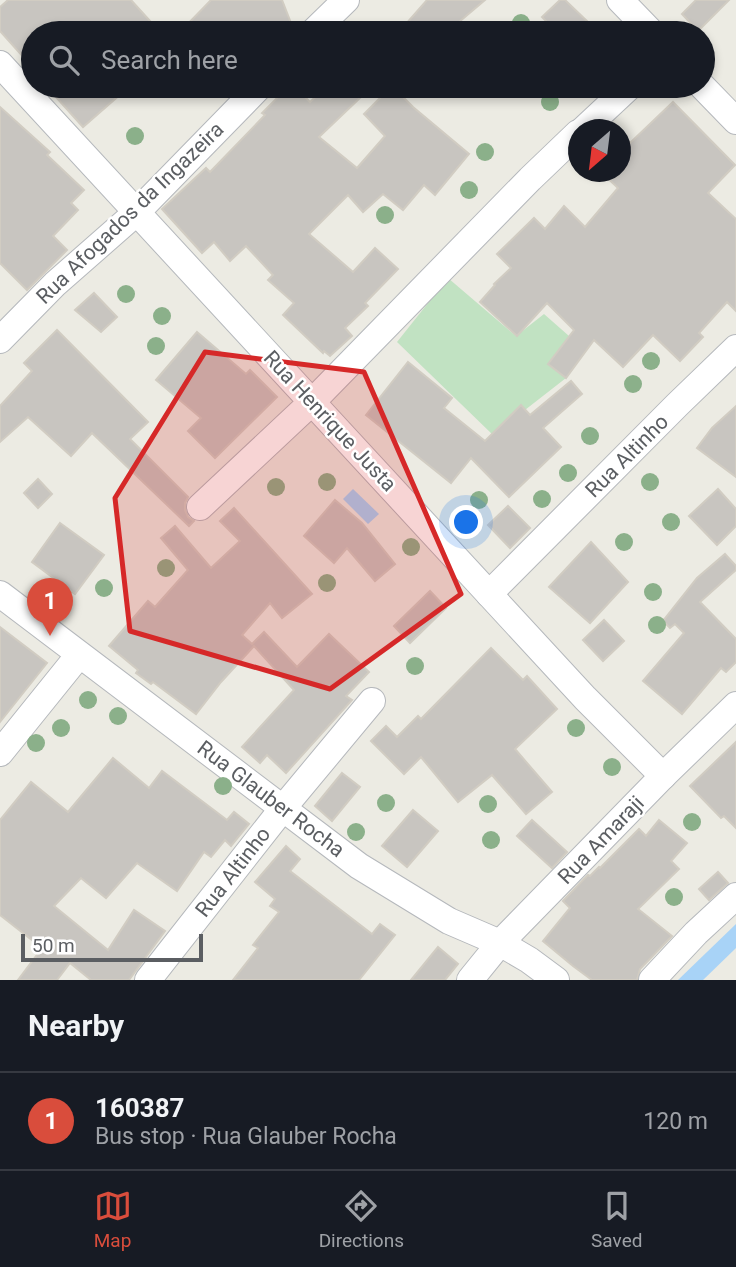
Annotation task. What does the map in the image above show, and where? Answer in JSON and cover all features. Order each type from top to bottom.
[{"type":"street","points":[[324,21],[345,0]]},
{"type":"street","points":[[620,0],[640,21]]},
{"type":"street","name":"Rua Henrique Justa","points":[[0,64],[21,87]]},
{"type":"street","name":"Rua Henrique Justa","points":[[31,98],[585,698],[663,776]]},
{"type":"street","name":"Rua Afogados da Ingazeira","points":[[0,340],[55,284],[137,212],[248,98]]},
{"type":"street","points":[[595,119],[617,98]]},
{"type":"street","points":[[714,98],[736,121]]},
{"type":"street","points":[[200,508],[312,402],[511,198],[568,144]]},
{"type":"street","name":"Rua Altinho","points":[[489,594],[736,348]]},
{"type":"street","name":"Rua Glauber Rocha","points":[[0,594],[359,866],[449,921],[500,943],[556,980]]},
{"type":"street","points":[[0,753],[79,654]]},
{"type":"street","name":"Rua Altinho","points":[[148,980],[283,808],[372,701]]},
{"type":"street","name":"Rua Amaraji","points":[[470,980],[500,943],[736,705]]},
{"type":"street","points":[[652,980],[696,933],[736,896]]},
{"type":"highlighted area","points":[[205,352],[364,372],[461,594],[330,689],[130,631],[115,498]]},
{"type":"green space","points":[[448,278],[516,336],[544,314],[569,336],[548,364],[566,378],[493,435],[397,342]]},
{"type":"water","points":[[353,489],[379,514],[368,524],[343,499]]},
{"type":"water","points":[[736,924],[736,948],[703,980],[678,980]]},
{"type":"building","points":[[8,0],[131,0],[150,21],[21,21],[21,55],[0,31],[0,7]]},
{"type":"building","points":[[211,0],[282,0],[290,21],[191,21]]},
{"type":"building","points":[[427,0],[485,0],[460,21],[409,21]]},
{"type":"building","points":[[560,0],[565,0],[587,21],[546,21],[542,17]]},
{"type":"building","points":[[696,0],[729,0],[708,21],[689,21],[682,14]]},
{"type":"building","points":[[57,98],[116,98],[83,127]]},
{"type":"building","points":[[277,98],[306,98],[310,102],[314,98],[360,98],[319,137],[357,168],[385,136],[364,114],[380,98],[404,98],[469,154],[435,195],[424,185],[403,210],[383,194],[363,212],[348,195],[309,234],[353,272],[375,248],[398,269],[365,303],[368,306],[345,328],[352,336],[330,356],[324,351],[323,353],[283,315],[294,303],[268,280],[273,275],[246,246],[230,261],[214,242],[202,253],[162,209],[206,168],[210,172],[265,115],[262,113]]},
{"type":"building","points":[[673,102],[735,165],[708,193],[736,219],[736,311],[727,302],[699,333],[703,337],[680,361],[653,335],[623,367],[594,340],[566,378],[548,364],[574,330],[547,303],[517,336],[480,302],[511,268],[497,254],[534,218],[545,229],[564,206],[585,227],[618,188],[612,182],[631,182],[631,142]]},
{"type":"building","points":[[0,107],[50,152],[47,155],[84,190],[71,203],[78,210],[53,236],[67,250],[27,290],[0,263]]},
{"type":"building","points":[[94,293],[117,317],[101,332],[75,310]]},
{"type":"building","points":[[57,330],[148,422],[130,439],[188,497],[185,510],[188,517],[194,521],[189,526],[92,433],[71,456],[28,417],[0,442],[0,406],[32,371],[24,363]]},
{"type":"building","points":[[197,332],[246,374],[250,370],[277,397],[215,458],[188,431],[201,418],[156,380]]},
{"type":"building","points":[[408,362],[452,398],[444,408],[485,441],[521,405],[530,415],[571,381],[582,394],[543,428],[561,447],[509,497],[471,458],[451,483],[366,415]]},
{"type":"building","points":[[736,406],[736,477],[697,448],[712,428]]},
{"type":"building","points":[[38,479],[52,494],[38,508],[24,493]]},
{"type":"building","points":[[718,489],[736,509],[736,526],[717,545],[689,516]]},
{"type":"building","points":[[335,500],[362,523],[395,564],[375,581],[347,548],[334,563],[304,536]]},
{"type":"building","points":[[508,506],[530,528],[510,548],[488,525]]},
{"type":"building","points":[[234,508],[312,594],[282,618],[270,603],[242,635],[252,644],[264,632],[297,667],[329,634],[369,672],[346,696],[352,700],[286,773],[267,755],[260,763],[242,747],[294,690],[254,646],[196,714],[153,682],[151,684],[136,673],[138,670],[109,646],[148,601],[155,607],[188,570],[161,538],[175,526],[211,568],[240,541],[220,521]]},
{"type":"building","points":[[60,523],[104,555],[75,594],[32,562]]},
{"type":"building","points":[[591,542],[628,582],[590,623],[549,587]]},
{"type":"building","points":[[725,554],[736,566],[736,570],[700,602],[736,639],[736,662],[726,672],[721,668],[682,714],[643,681],[684,633],[675,624],[670,628],[663,621],[697,578]]},
{"type":"building","points":[[430,591],[446,608],[410,643],[394,626]]},
{"type":"building","points":[[604,620],[624,641],[603,661],[583,640]]},
{"type":"building","points":[[0,627],[47,663],[0,722]]},
{"type":"building","points":[[491,648],[523,680],[527,676],[557,709],[515,749],[552,792],[526,814],[492,775],[458,802],[421,757],[404,774],[371,741],[386,726],[397,737],[418,716],[421,719]]},
{"type":"building","points":[[736,742],[736,828],[724,816],[721,818],[690,786]]},
{"type":"building","points":[[113,758],[149,788],[162,771],[227,820],[234,812],[249,824],[231,846],[225,840],[211,857],[204,852],[177,891],[137,863],[106,898],[81,878],[54,906],[108,950],[134,910],[165,931],[129,980],[91,980],[70,963],[57,980],[18,980],[42,948],[0,915],[0,820],[31,782],[68,812]]},
{"type":"building","points":[[342,773],[360,787],[332,821],[315,806]]},
{"type":"building","points":[[413,810],[438,831],[407,867],[382,846]]},
{"type":"building","points":[[532,820],[567,852],[552,868],[517,836]]},
{"type":"building","points":[[659,820],[687,843],[671,861],[679,869],[638,909],[672,936],[640,969],[637,980],[592,980],[543,941],[570,908],[563,901],[639,829],[646,836]]},
{"type":"building","points":[[286,846],[300,859],[290,871],[372,934],[380,924],[395,935],[359,980],[233,980],[258,948],[253,945],[279,912],[270,906],[275,899],[255,882]]},
{"type":"building","points":[[718,872],[728,883],[709,900],[699,889]]},
{"type":"building","points":[[438,947],[458,964],[445,980],[411,980]]},
{"type":"place","name":"160387","points":[[50,636]]}]
